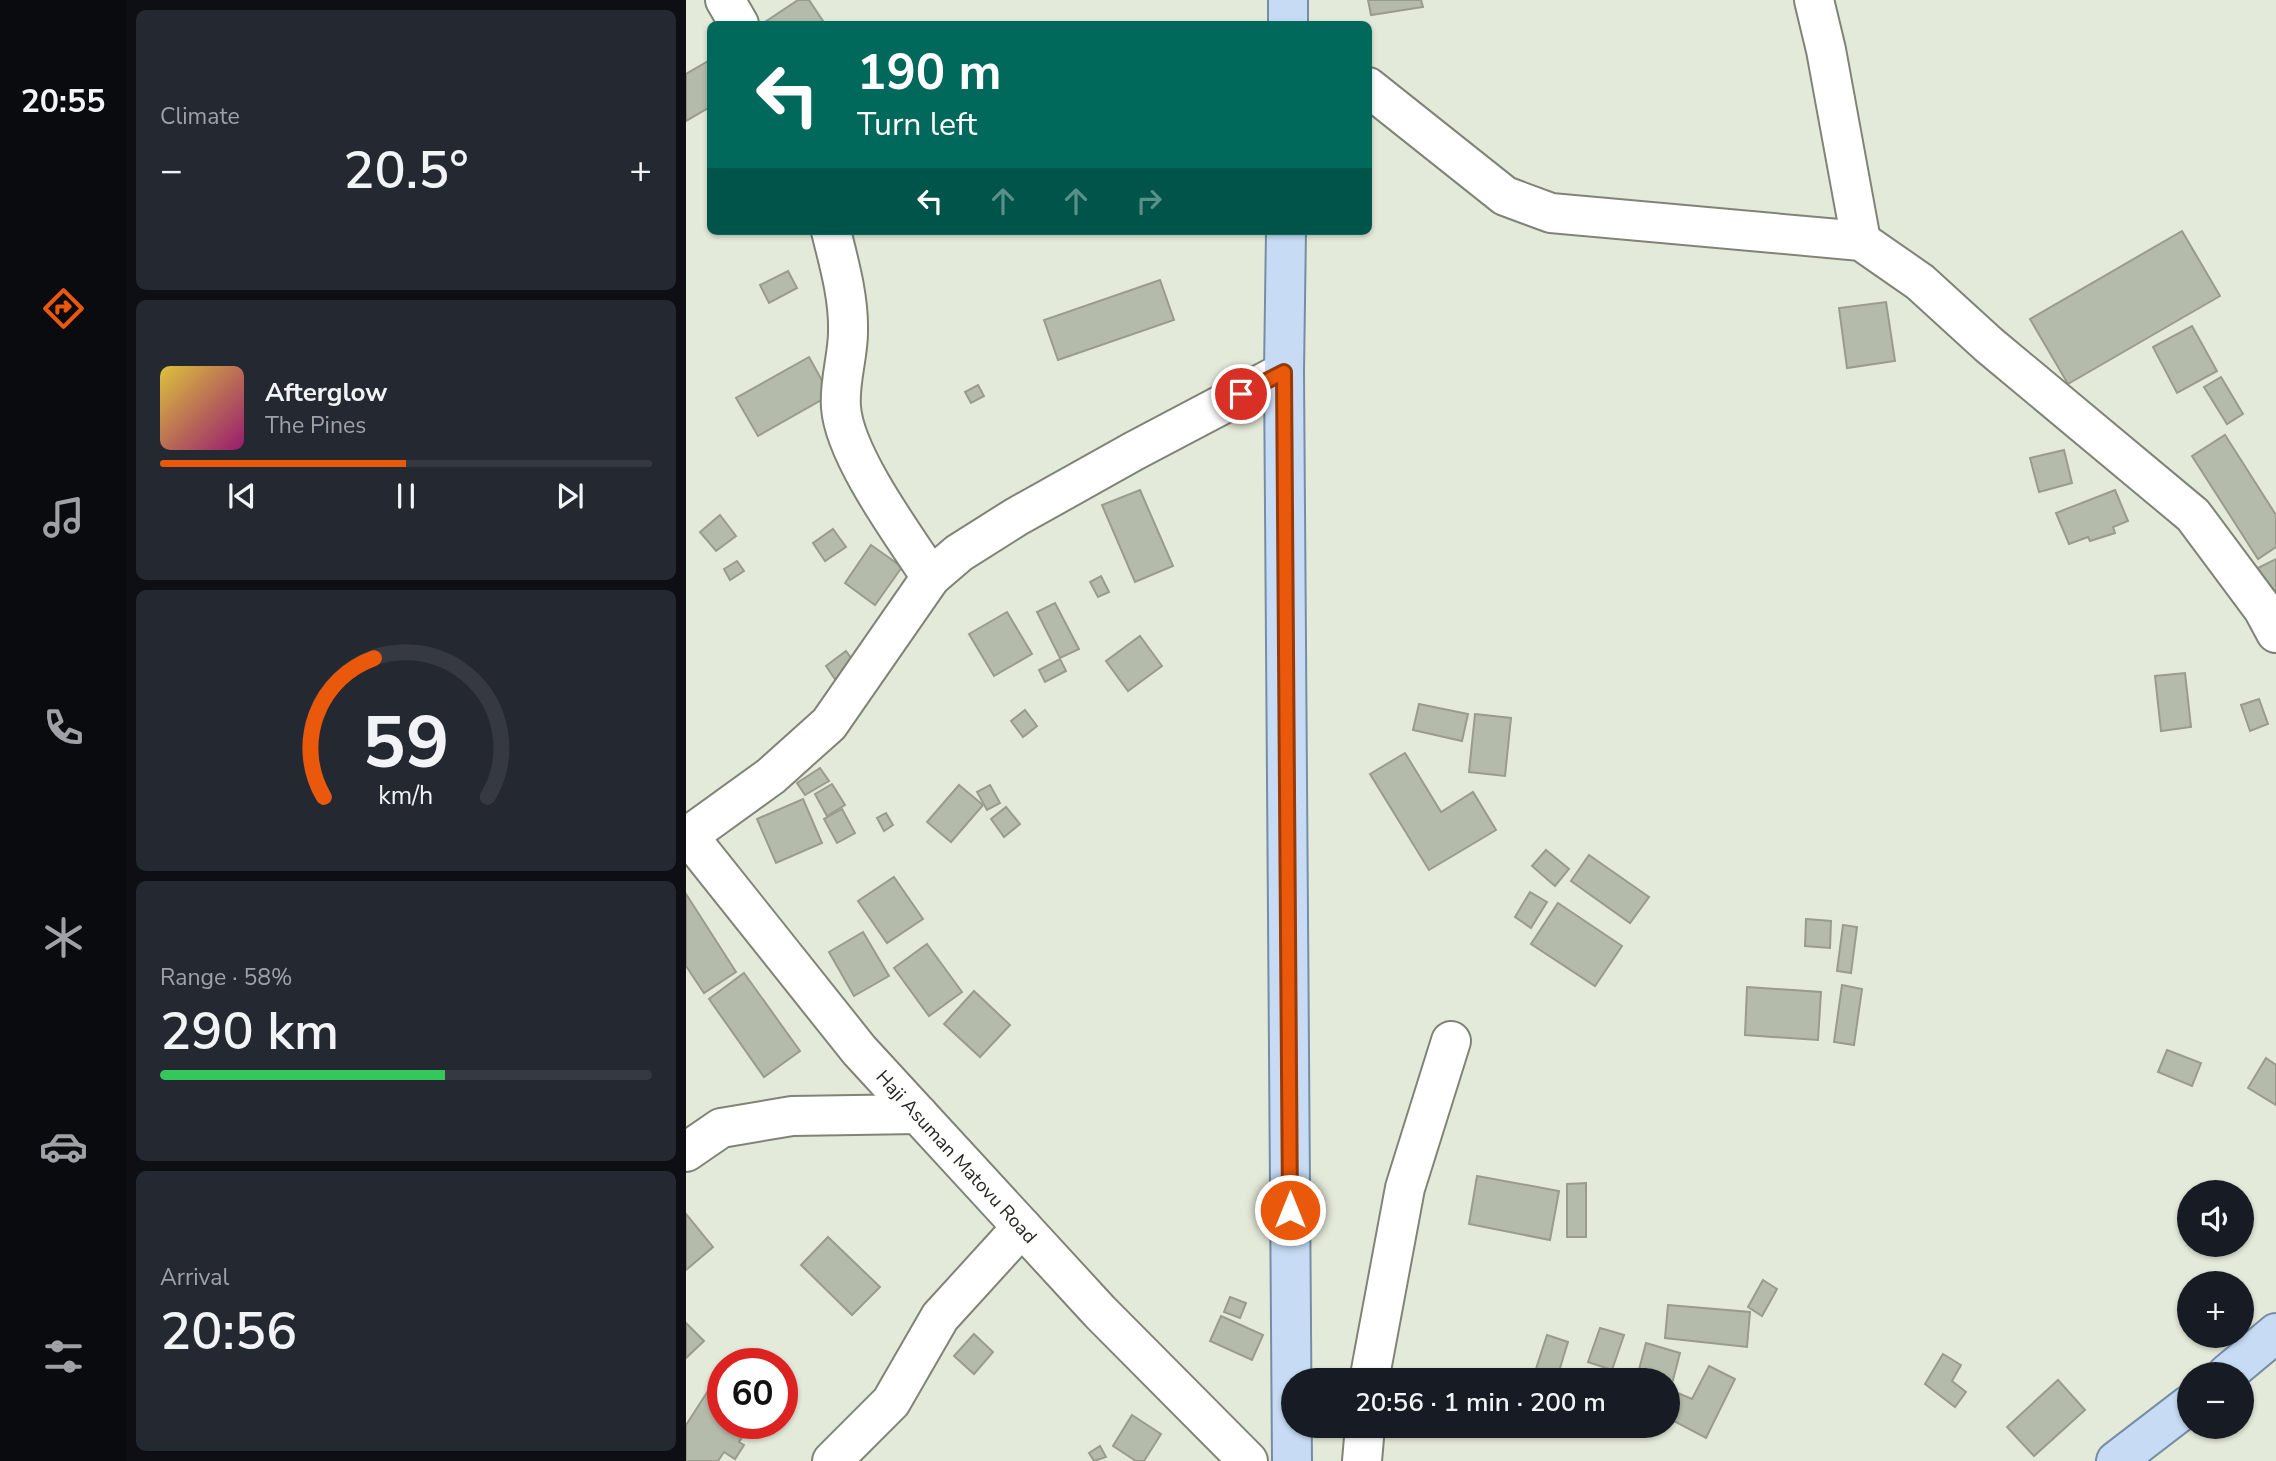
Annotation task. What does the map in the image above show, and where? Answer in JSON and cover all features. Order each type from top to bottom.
[{"type":"main road","points":[[1286,235],[1284,372],[1292,1461]]},
{"type":"main road","points":[[2241,1362],[2276,1333]]},
{"type":"main road","points":[[2116,1461],[2177,1414]]},
{"type":"street","points":[[725,0],[737,21]]},
{"type":"street","points":[[1814,0],[1826,50],[1861,241]]},
{"type":"street","points":[[1372,90],[1505,196],[1551,213],[1861,241],[1920,282],[1989,345],[2193,515],[2263,609],[2276,633]]},
{"type":"street","points":[[832,235],[844,286],[849,332],[842,377],[841,409],[844,420],[851,443],[875,492],[931,577]]},
{"type":"street","points":[[687,834],[771,776],[829,724],[931,577],[960,553],[1016,517],[1134,451],[1284,372]]},
{"type":"street","name":"Haji Asuman Matovu Road","points":[[687,834],[859,1050],[1100,1312],[1248,1461]]},
{"type":"street","points":[[1371,1368],[1405,1188],[1451,1041]]},
{"type":"street","points":[[686,1152],[721,1128],[792,1116],[918,1115]]},
{"type":"street","points":[[832,1461],[891,1402],[940,1317],[1022,1227]]},
{"type":"street","points":[[1362,1461],[1363,1438]]},
{"type":"building","points":[[798,0],[809,0],[823,21],[766,21]]},
{"type":"building","points":[[1368,0],[1421,0],[1423,7],[1371,15]]},
{"type":"building","points":[[707,62],[707,109],[686,121],[686,74]]},
{"type":"building","points":[[2182,231],[2220,296],[2068,384],[2030,319]]},
{"type":"building","points":[[788,271],[797,288],[769,303],[760,285]]},
{"type":"building","points":[[1160,280],[1174,320],[1058,360],[1044,320]]},
{"type":"building","points":[[1886,302],[1895,361],[1847,368],[1839,308]]},
{"type":"building","points":[[2192,326],[2217,371],[2177,393],[2153,347]]},
{"type":"building","points":[[809,357],[830,395],[758,436],[736,398]]},
{"type":"building","points":[[2221,377],[2243,414],[2227,424],[2204,387]]},
{"type":"building","points":[[978,385],[984,396],[971,403],[965,392]]},
{"type":"building","points":[[2225,435],[2276,515],[2276,547],[2258,559],[2192,456]]},
{"type":"building","points":[[2064,450],[2072,483],[2039,492],[2030,458]]},
{"type":"building","points":[[1140,490],[1173,566],[1135,582],[1102,505]]},
{"type":"building","points":[[2115,490],[2128,521],[2113,527],[2115,533],[2090,541],[2088,537],[2069,544],[2056,513]]},
{"type":"building","points":[[720,515],[736,536],[716,551],[700,532]]},
{"type":"building","points":[[833,529],[846,547],[825,561],[813,543]]},
{"type":"building","points":[[871,545],[902,567],[875,605],[845,583]]},
{"type":"building","points":[[2276,559],[2276,602],[2258,568]]},
{"type":"building","points":[[737,561],[744,571],[730,580],[724,569]]},
{"type":"building","points":[[1101,576],[1109,592],[1098,597],[1090,582]]},
{"type":"building","points":[[1055,603],[1079,649],[1060,658],[1037,612]]},
{"type":"building","points":[[1007,612],[1032,654],[994,676],[969,634]]},
{"type":"building","points":[[1140,636],[1162,666],[1128,691],[1106,661]]},
{"type":"building","points":[[846,651],[860,670],[839,685],[826,666]]},
{"type":"building","points":[[1060,659],[1066,671],[1045,682],[1039,670]]},
{"type":"building","points":[[2185,673],[2191,727],[2161,731],[2155,676]]},
{"type":"building","points":[[2259,699],[2268,724],[2250,731],[2241,705]]},
{"type":"building","points":[[1419,704],[1468,714],[1462,741],[1413,730]]},
{"type":"building","points":[[1025,710],[1037,726],[1023,737],[1011,721]]},
{"type":"building","points":[[1475,714],[1511,718],[1505,776],[1469,772]]},
{"type":"building","points":[[1405,753],[1441,812],[1473,792],[1496,830],[1429,870],[1370,774]]},
{"type":"building","points":[[820,768],[829,781],[805,795],[797,783]]},
{"type":"building","points":[[832,784],[845,805],[827,816],[815,794]]},
{"type":"building","points":[[959,785],[983,805],[951,842],[927,822]]},
{"type":"building","points":[[990,785],[1000,803],[987,810],[977,792]]},
{"type":"building","points":[[803,799],[822,843],[776,863],[757,819]]},
{"type":"building","points":[[1006,807],[1020,824],[1004,837],[991,819]]},
{"type":"building","points":[[842,809],[855,833],[837,843],[824,819]]},
{"type":"building","points":[[886,813],[893,825],[884,831],[877,818]]},
{"type":"building","points":[[1546,850],[1569,869],[1555,886],[1532,866]]},
{"type":"building","points":[[1589,855],[1649,897],[1630,923],[1571,881]]},
{"type":"building","points":[[894,877],[923,919],[887,943],[858,901]]},
{"type":"building","points":[[1530,892],[1547,902],[1531,928],[1515,917]]},
{"type":"building","points":[[686,894],[736,972],[704,993],[686,966]]},
{"type":"building","points":[[1558,903],[1622,946],[1595,986],[1531,944]]},
{"type":"building","points":[[1806,919],[1831,921],[1830,948],[1805,946]]},
{"type":"building","points":[[1843,925],[1857,927],[1851,973],[1837,971]]},
{"type":"building","points":[[863,932],[889,976],[854,996],[829,952]]},
{"type":"building","points":[[927,944],[962,992],[929,1016],[894,968]]},
{"type":"building","points":[[744,973],[800,1051],[764,1077],[709,999]]},
{"type":"building","points":[[1842,985],[1862,989],[1854,1045],[1834,1042]]},
{"type":"building","points":[[1747,987],[1821,992],[1818,1040],[1745,1035]]},
{"type":"building","points":[[974,991],[1010,1025],[980,1057],[944,1024]]},
{"type":"building","points":[[2167,1050],[2201,1063],[2192,1086],[2158,1072]]},
{"type":"building","points":[[2266,1058],[2276,1065],[2276,1105],[2248,1088]]},
{"type":"building","points":[[1477,1176],[1559,1191],[1550,1240],[1469,1224]]},
{"type":"building","points":[[1586,1183],[1586,1237],[1567,1237],[1567,1184]]},
{"type":"building","points":[[686,1214],[713,1247],[686,1270]]},
{"type":"building","points":[[828,1237],[880,1287],[852,1315],[801,1265]]},
{"type":"building","points":[[1763,1280],[1777,1289],[1762,1316],[1748,1307]]},
{"type":"building","points":[[1230,1297],[1246,1303],[1240,1318],[1224,1312]]},
{"type":"building","points":[[1668,1305],[1750,1312],[1747,1347],[1665,1338]]},
{"type":"building","points":[[1221,1316],[1263,1335],[1252,1360],[1210,1341]]},
{"type":"building","points":[[686,1323],[704,1341],[686,1358]]},
{"type":"building","points":[[1600,1328],[1624,1335],[1613,1368],[1588,1362]]},
{"type":"building","points":[[974,1334],[993,1352],[974,1374],[954,1356]]},
{"type":"building","points":[[1547,1335],[1568,1342],[1560,1368],[1536,1368]]},
{"type":"building","points":[[1646,1343],[1680,1353],[1676,1368],[1639,1368]]},
{"type":"building","points":[[1943,1354],[1961,1365],[1952,1381],[1966,1392],[1955,1407],[1925,1384]]},
{"type":"building","points":[[1709,1366],[1735,1379],[1706,1438],[1680,1424],[1680,1394],[1692,1399]]},
{"type":"building","points":[[2058,1380],[2085,1410],[2034,1456],[2007,1427]]},
{"type":"building","points":[[707,1393],[707,1439],[741,1439],[739,1442],[744,1445],[735,1459],[724,1452],[718,1461],[686,1461],[686,1425]]},
{"type":"building","points":[[1132,1415],[1161,1434],[1144,1461],[1136,1461],[1113,1446]]},
{"type":"building","points":[[1100,1446],[1106,1457],[1094,1461],[1089,1453]]},
{"type":"route","points":[[1241,394],[1284,372],[1290,1210]]}]
